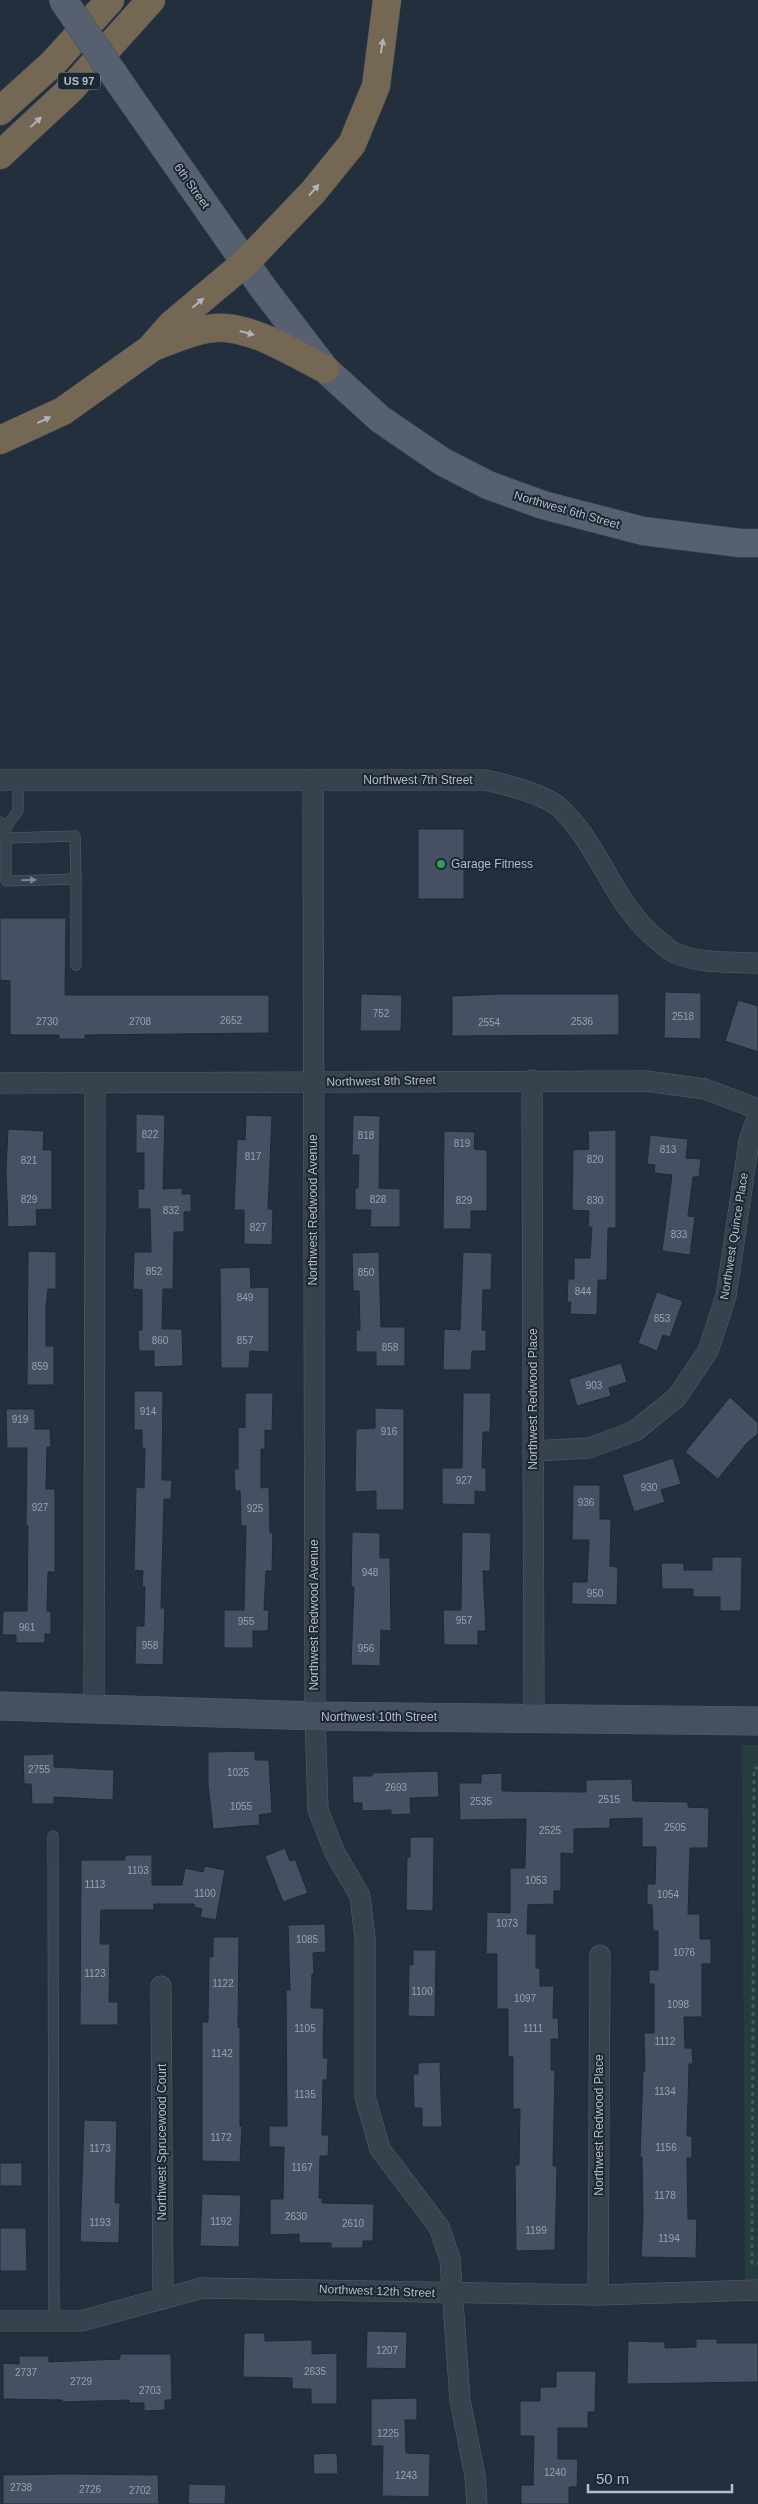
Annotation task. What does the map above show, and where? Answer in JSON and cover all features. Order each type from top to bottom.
[{"type":"highway","points":[[0,97],[83,0]]},
{"type":"highway","name":"US 97","points":[[0,110],[54,62],[110,0]]},
{"type":"highway","name":"US 97","points":[[0,155],[72,89],[151,0]]},
{"type":"highway","points":[[0,440],[63,411],[150,349],[171,325],[246,262],[313,192],[352,144],[376,86],[387,0]]},
{"type":"highway","points":[[150,349],[198,331],[226,328],[258,336],[325,369]]},
{"type":"main road","name":"6th Street","points":[[63,0],[246,262],[325,369]]},
{"type":"main road","name":"Northwest 6th Street","points":[[325,369],[380,418],[443,462],[488,485],[543,505],[643,531],[758,544]]},
{"type":"street","name":"Northwest 7th Street","points":[[9,780],[485,780],[522,788],[558,807],[587,840],[614,889],[642,928],[674,953],[714,962],[758,963]]},
{"type":"street","name":"Northwest Redwood Avenue","points":[[313,780],[314,1716],[318,1810],[335,1853],[360,1896],[365,1938],[365,2097],[380,2149],[439,2227],[450,2259],[454,2294],[460,2400],[474,2476],[477,2504]]},
{"type":"street","name":"Northwest Redwood Place","points":[[532,1080],[534,1718]]},
{"type":"street","name":"Northwest 8th Street","points":[[0,1083],[646,1081],[705,1089],[758,1109]]},
{"type":"street","points":[[94,1709],[95,1084]]},
{"type":"street","name":"Northwest Quince Place","points":[[533,1451],[588,1448],[636,1431],[677,1397],[682,1390],[708,1351],[726,1296],[748,1141],[758,1115]]},
{"type":"street","name":"Northwest 10th Street","points":[[0,1706],[314,1716],[758,1721]]},
{"type":"street","name":"Northwest Redwood Place","points":[[598,2295],[600,1955]]},
{"type":"street","name":"Northwest Sprucewood Court","points":[[161,1986],[163,2298]]},
{"type":"street","name":"Northwest 12th Street","points":[[0,2322],[81,2320],[202,2288],[240,2287],[454,2294],[598,2295],[758,2290]]},
{"type":"lane","points":[[9,780],[18,811],[3,831],[6,881],[76,879]]},
{"type":"lane","points":[[3,831],[75,836],[76,965]]},
{"type":"lane","points":[[53,1836],[54,2322]]},
{"type":"path","points":[[758,1768],[754,1768],[752,2262],[758,2262]]},
{"type":"path","points":[[753,1956],[758,1956]]},
{"type":"path","points":[[753,2084],[758,2084]]},
{"type":"green space","points":[[742,1745],[758,1745],[758,2281],[745,2281]]},
{"type":"building","name":"Garage Fitness","points":[[418,829],[464,829],[464,899],[418,899]]},
{"type":"building","points":[[0,918],[66,918],[65,995],[269,995],[269,1033],[85,1035],[85,1039],[59,1039],[59,1035],[10,1035],[10,981],[0,980]]},
{"type":"building","points":[[665,992],[701,993],[701,1039],[664,1038]]},
{"type":"building","points":[[361,994],[402,995],[401,1031],[360,1031]]},
{"type":"building","points":[[619,994],[619,1035],[452,1036],[452,996]]},
{"type":"building","points":[[738,1000],[758,1006],[758,1052],[725,1041]]},
{"type":"building","points":[[136,1114],[165,1115],[163,1189],[182,1188],[182,1194],[191,1194],[191,1212],[184,1212],[184,1232],[174,1232],[173,1289],[163,1289],[162,1329],[182,1329],[183,1366],[154,1367],[154,1351],[139,1351],[138,1330],[142,1330],[142,1290],[133,1289],[134,1252],[151,1252],[150,1209],[138,1209],[138,1189],[144,1189],[144,1153],[136,1153]]},
{"type":"building","points":[[246,1115],[272,1116],[268,1209],[273,1209],[272,1245],[244,1244],[244,1210],[234,1210],[237,1139],[245,1140]]},
{"type":"building","points":[[353,1115],[380,1116],[379,1188],[400,1189],[400,1227],[370,1227],[371,1210],[355,1210],[355,1188],[358,1188],[359,1155],[352,1155]]},
{"type":"building","points":[[8,1129],[44,1131],[43,1150],[52,1150],[52,1209],[36,1210],[37,1226],[8,1227],[6,1171]]},
{"type":"building","points":[[616,1130],[616,1228],[608,1228],[607,1280],[598,1280],[597,1315],[570,1314],[571,1302],[567,1302],[568,1279],[574,1279],[574,1258],[590,1258],[592,1227],[588,1227],[589,1211],[572,1210],[573,1150],[589,1149],[588,1131]]},
{"type":"building","points":[[444,1131],[475,1132],[474,1149],[487,1150],[487,1211],[471,1211],[471,1229],[443,1229]]},
{"type":"building","points":[[650,1135],[688,1139],[686,1158],[701,1159],[699,1177],[693,1177],[688,1216],[695,1217],[690,1255],[662,1251],[672,1175],[654,1173],[655,1165],[647,1164]]},
{"type":"building","points":[[28,1251],[56,1252],[56,1289],[48,1289],[46,1307],[46,1346],[54,1346],[54,1385],[27,1385]]},
{"type":"building","points":[[379,1252],[381,1327],[405,1327],[405,1366],[376,1366],[376,1352],[356,1352],[356,1330],[360,1330],[359,1291],[353,1291],[352,1253]]},
{"type":"building","points":[[463,1252],[492,1253],[491,1290],[483,1290],[482,1330],[486,1330],[486,1351],[472,1351],[471,1370],[443,1370],[444,1329],[460,1330]]},
{"type":"building","points":[[250,1267],[251,1288],[269,1287],[269,1352],[250,1351],[249,1368],[221,1368],[220,1268]]},
{"type":"building","points":[[657,1292],[683,1301],[670,1337],[663,1335],[657,1351],[638,1343]]},
{"type":"building","points":[[621,1363],[627,1382],[609,1388],[611,1396],[577,1406],[569,1379]]},
{"type":"building","points":[[134,1391],[163,1391],[162,1480],[172,1480],[171,1499],[164,1499],[161,1608],[165,1608],[163,1665],[135,1664],[136,1626],[144,1626],[145,1587],[142,1587],[143,1571],[134,1570],[136,1487],[144,1488],[145,1448],[142,1448],[142,1430],[134,1430]]},
{"type":"building","points":[[245,1393],[273,1393],[272,1431],[265,1430],[265,1449],[261,1449],[261,1488],[269,1487],[270,1533],[273,1533],[272,1571],[266,1571],[264,1610],[269,1610],[268,1631],[253,1631],[253,1648],[224,1648],[224,1610],[244,1610],[246,1526],[241,1526],[240,1491],[235,1491],[234,1469],[238,1469],[238,1427],[245,1428]]},
{"type":"building","points":[[463,1393],[491,1393],[490,1432],[483,1432],[482,1468],[486,1468],[486,1492],[475,1491],[475,1505],[442,1504],[442,1468],[462,1468]]},
{"type":"building","points":[[730,1397],[758,1423],[758,1434],[747,1443],[718,1479],[685,1452]]},
{"type":"building","points":[[375,1408],[404,1409],[404,1510],[376,1510],[376,1491],[355,1492],[356,1429],[375,1428]]},
{"type":"building","points":[[6,1409],[35,1409],[35,1429],[50,1429],[51,1447],[47,1447],[46,1489],[55,1489],[55,1572],[48,1572],[47,1611],[51,1611],[51,1634],[45,1634],[45,1643],[16,1643],[16,1635],[2,1635],[3,1611],[27,1611],[27,1448],[7,1448]]},
{"type":"building","points":[[673,1458],[681,1484],[661,1490],[665,1502],[634,1512],[622,1475]]},
{"type":"building","points":[[573,1485],[600,1485],[600,1519],[611,1519],[610,1566],[618,1567],[617,1605],[572,1604],[572,1582],[587,1582],[589,1540],[572,1540]]},
{"type":"building","points":[[352,1532],[380,1533],[380,1558],[390,1558],[391,1631],[381,1630],[380,1666],[351,1665],[354,1587],[351,1587]]},
{"type":"building","points":[[462,1532],[491,1533],[490,1571],[483,1571],[486,1631],[478,1631],[478,1645],[444,1645],[443,1610],[461,1610]]},
{"type":"building","points":[[712,1557],[742,1557],[741,1611],[720,1611],[720,1597],[693,1597],[693,1589],[662,1589],[661,1563],[684,1563],[684,1570],[712,1570]]},
{"type":"building","points":[[255,1751],[255,1760],[269,1760],[272,1813],[259,1815],[260,1825],[213,1829],[208,1784],[208,1752]]},
{"type":"building","points":[[54,1754],[54,1767],[114,1770],[113,1800],[54,1797],[54,1804],[32,1804],[31,1784],[24,1784],[23,1755]]},
{"type":"building","points":[[438,1771],[439,1797],[410,1798],[411,1814],[391,1815],[391,1810],[362,1811],[362,1803],[353,1803],[352,1776],[372,1776],[372,1773]]},
{"type":"building","points":[[502,1773],[502,1791],[586,1792],[586,1780],[632,1779],[633,1801],[688,1802],[688,1807],[709,1808],[708,1848],[690,1848],[688,1914],[700,1914],[700,1939],[711,1939],[711,1964],[702,1964],[702,2017],[684,2017],[685,2048],[692,2048],[693,2064],[689,2064],[687,2136],[692,2136],[692,2158],[687,2158],[688,2219],[697,2219],[696,2258],[641,2257],[643,2218],[642,2157],[640,2157],[643,2071],[645,2071],[644,2033],[654,2033],[654,1984],[649,1984],[649,1970],[658,1970],[658,1931],[653,1931],[652,1905],[647,1904],[647,1884],[655,1884],[656,1847],[642,1847],[642,1818],[610,1819],[610,1828],[574,1829],[574,1854],[561,1853],[561,1891],[554,1891],[554,1904],[528,1905],[527,1934],[536,1934],[536,1968],[540,1968],[540,1986],[554,1986],[553,2018],[558,2018],[559,2039],[551,2039],[551,2070],[555,2070],[553,2166],[557,2166],[555,2250],[516,2251],[515,2165],[519,2165],[520,2109],[513,2109],[513,2057],[508,2057],[508,2009],[497,2009],[497,1954],[486,1954],[487,1912],[510,1913],[510,1868],[525,1868],[526,1819],[460,1820],[459,1783],[481,1783],[481,1774]]},
{"type":"building","points":[[410,1837],[434,1837],[433,1911],[406,1910],[407,1857],[410,1857]]},
{"type":"building","points":[[285,1848],[290,1861],[295,1859],[308,1893],[283,1902],[265,1856]]},
{"type":"building","points":[[125,1855],[152,1855],[152,1885],[182,1885],[185,1868],[203,1872],[205,1866],[225,1870],[216,1920],[200,1917],[202,1909],[194,1907],[194,1904],[154,1904],[154,1910],[101,1910],[100,1944],[110,1944],[109,2002],[118,2002],[118,2025],[80,2025],[81,1860],[125,1860]]},
{"type":"building","points":[[325,1924],[326,1952],[313,1953],[314,1974],[312,1974],[311,2008],[324,2008],[323,2058],[328,2058],[327,2080],[323,2080],[322,2135],[329,2135],[328,2156],[320,2156],[319,2198],[322,2198],[322,2203],[374,2204],[373,2241],[363,2241],[363,2248],[331,2248],[331,2243],[299,2243],[299,2234],[270,2235],[270,2199],[283,2199],[284,2147],[269,2147],[269,2126],[287,2126],[286,1990],[290,1990],[288,1925]]},
{"type":"building","points":[[213,1937],[239,1937],[238,2027],[240,2027],[240,2126],[242,2126],[240,2162],[202,2161],[202,2022],[208,2022],[209,1957],[213,1957]]},
{"type":"building","points":[[413,1950],[436,1950],[435,2017],[408,2016],[409,1965],[413,1965]]},
{"type":"building","points":[[440,2062],[442,2127],[422,2127],[422,2108],[414,2108],[413,2074],[418,2074],[418,2063]]},
{"type":"building","points":[[84,2120],[117,2121],[115,2203],[120,2203],[119,2243],[80,2242]]},
{"type":"building","points":[[0,2163],[22,2163],[22,2186],[0,2186]]},
{"type":"building","points":[[202,2194],[241,2195],[239,2247],[200,2246]]},
{"type":"building","points":[[0,2228],[26,2228],[27,2271],[0,2271]]},
{"type":"building","points":[[367,2331],[407,2332],[406,2369],[366,2368]]},
{"type":"building","points":[[244,2333],[265,2333],[265,2341],[312,2340],[312,2354],[337,2353],[337,2404],[311,2404],[311,2389],[292,2389],[292,2378],[243,2377]]},
{"type":"building","points":[[696,2339],[717,2339],[717,2343],[758,2343],[758,2382],[627,2384],[628,2341],[665,2342],[665,2348],[696,2347]]},
{"type":"building","points":[[120,2354],[171,2354],[172,2400],[165,2400],[165,2410],[144,2411],[144,2403],[129,2403],[129,2400],[63,2402],[62,2400],[3,2399],[3,2363],[19,2364],[19,2356],[49,2356],[49,2362],[120,2359]]},
{"type":"building","points":[[556,2371],[596,2371],[595,2412],[588,2412],[588,2428],[558,2428],[558,2459],[578,2459],[577,2487],[569,2487],[569,2504],[521,2504],[521,2485],[533,2485],[534,2436],[520,2436],[520,2401],[540,2401],[540,2387],[556,2387]]},
{"type":"building","points":[[417,2398],[417,2420],[405,2420],[406,2453],[430,2454],[429,2497],[382,2496],[383,2446],[371,2446],[371,2399]]},
{"type":"building","points":[[337,2453],[338,2474],[314,2474],[313,2454]]},
{"type":"building","points":[[3,2475],[158,2475],[159,2504],[3,2504]]},
{"type":"building","points":[[189,2484],[226,2485],[225,2504],[188,2504]]},
{"type":"place","name":"Garage Fitness","points":[[441,864]]}]
